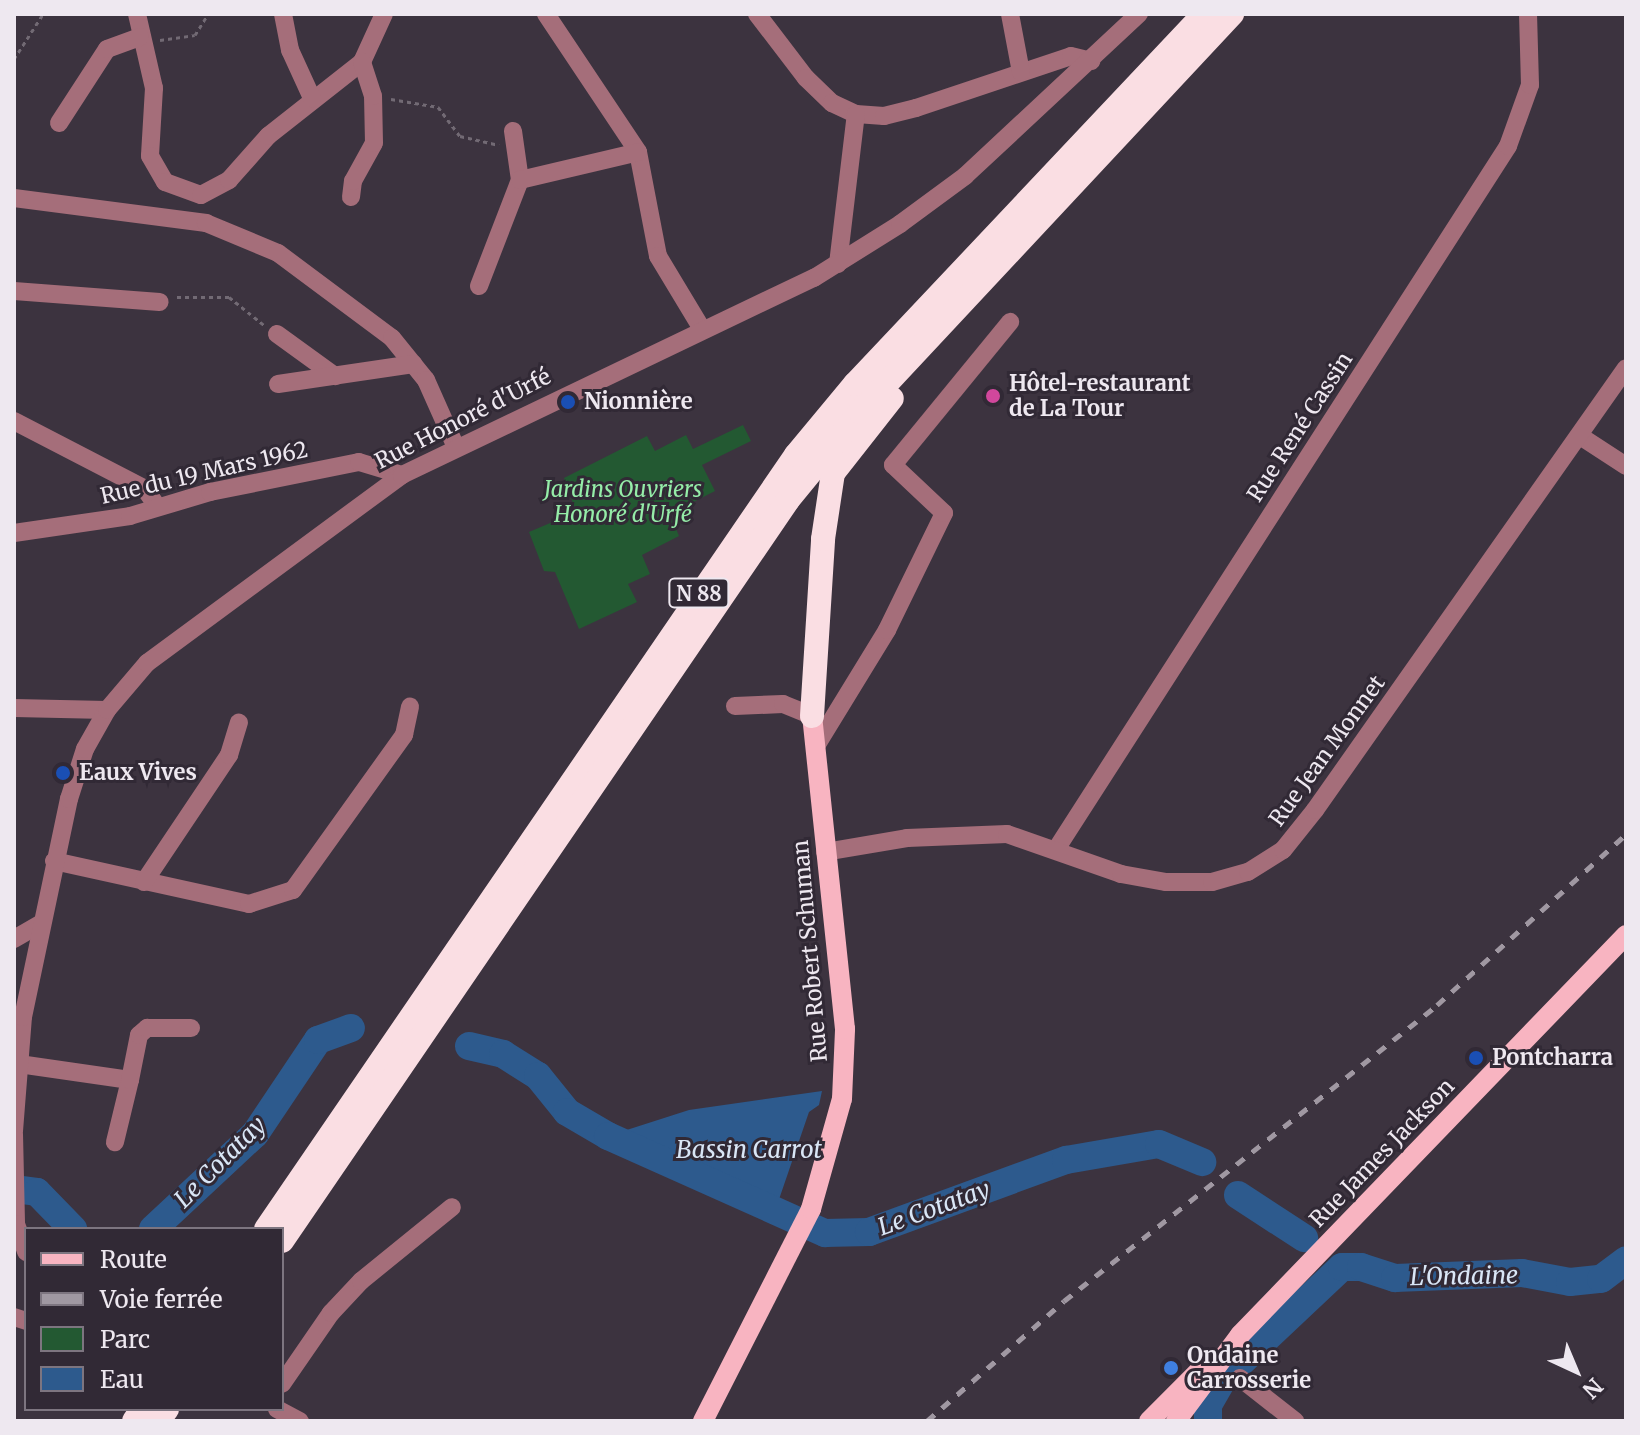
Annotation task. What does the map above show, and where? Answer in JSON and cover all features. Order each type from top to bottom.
[{"type":"highway","name":"N 88","points":[[267,1227],[796,455],[855,384],[1204,14]]},
{"type":"highway","name":"N 88","points":[[284,1238],[788,500],[860,412],[1232,14]]},
{"type":"highway","points":[[812,716],[821,553],[833,473],[1000,261]]},
{"type":"main road","name":"Rue Robert Schuman","points":[[703,1421],[719,1397],[811,1209],[837,1129],[846,1065],[812,716]]},
{"type":"main road","name":"Rue James Jackson","points":[[1149,1421],[1240,1335],[1626,935]]},
{"type":"main road","name":"Rue James Jackson","points":[[1176,1421],[1240,1335]]},
{"type":"main road","name":"Rue Robert Schuman","points":[[717,1421],[719,1397]]},
{"type":"street","points":[[137,14],[140,40],[154,88],[150,156],[165,182],[176,190],[201,195],[216,189],[312,98],[362,62],[384,14]]},
{"type":"street","points":[[283,14],[290,50],[312,98]]},
{"type":"street","points":[[546,14],[638,152],[658,256],[702,329]]},
{"type":"street","points":[[757,14],[806,78],[832,103],[856,114],[884,116],[916,108],[1071,56],[1091,61]]},
{"type":"street","points":[[1010,14],[1021,72]]},
{"type":"street","name":"Rue Honoré d'Urfé","points":[[24,1243],[14,1198],[18,1014],[54,861],[85,749],[107,710],[147,663],[402,475],[455,445],[838,264],[965,176],[1139,14]]},
{"type":"street","name":"Rue René Cassin","points":[[1057,848],[1508,146],[1530,85],[1528,14]]},
{"type":"street","points":[[59,123],[107,49],[140,40]]},
{"type":"street","points":[[351,197],[353,181],[374,143],[373,96],[362,62]]},
{"type":"street","points":[[838,264],[856,114]]},
{"type":"street","points":[[479,286],[520,180],[514,139]]},
{"type":"street","points":[[520,180],[638,152]]},
{"type":"street","points":[[14,198],[206,223],[245,236],[349,303],[414,364],[455,445]]},
{"type":"street","points":[[14,291],[160,302]]},
{"type":"street","points":[[816,746],[887,630],[944,513],[893,465],[1010,322]]},
{"type":"street","points":[[277,334],[335,376]]},
{"type":"street","points":[[278,384],[414,364]]},
{"type":"street","name":"Rue Jean Monnet","points":[[825,852],[960,834],[1007,834],[1057,848],[1121,874],[1166,882],[1212,882],[1248,872],[1283,850],[1626,368]]},
{"type":"street","points":[[14,421],[145,489],[157,506]]},
{"type":"street","points":[[1580,436],[1626,466]]},
{"type":"street","name":"Rue du 19 Mars 1962","points":[[14,533],[69,529],[157,506],[359,462],[402,475]]},
{"type":"street","points":[[735,706],[783,704],[812,716]]},
{"type":"street","points":[[54,861],[249,904],[293,890],[404,735],[410,707]]},
{"type":"street","points":[[14,708],[107,710]]},
{"type":"street","points":[[144,882],[229,755],[239,722]]},
{"type":"street","points":[[14,939],[40,924]]},
{"type":"street","points":[[115,1142],[139,1035],[147,1028],[191,1028]]},
{"type":"street","points":[[19,1064],[130,1080]]},
{"type":"street","points":[[284,1381],[323,1323],[361,1281],[452,1207]]},
{"type":"street","points":[[1240,1378],[1295,1421]]},
{"type":"street","points":[[278,1414],[300,1421]]},
{"type":"path","points":[[14,59],[43,14]]},
{"type":"path","points":[[140,40],[195,35],[208,14]]},
{"type":"path","points":[[373,96],[438,107],[460,136],[478,144],[514,139]]},
{"type":"path","points":[[160,302],[176,297],[229,297],[277,334]]},
{"type":"green space","name":"Jardins Ouvriers Honoré d'Urfé","points":[[743,425],[751,441],[702,465],[715,491],[670,514],[679,536],[642,555],[650,574],[628,584],[637,602],[579,629],[555,572],[544,571],[529,532],[576,512],[564,478],[647,436],[655,451],[686,435],[693,449]]},
{"type":"water","name":"Bassin Carrot","points":[[822,1091],[819,1105],[809,1112],[775,1211],[608,1136],[689,1110]]},
{"type":"waterway","name":"Le Cotatay","points":[[155,1227],[255,1134],[318,1040],[351,1028]]},
{"type":"waterway","name":"Le Cotatay","points":[[469,1046],[503,1054],[538,1076],[567,1112],[608,1136],[825,1233],[869,1232],[1066,1160],[1159,1144],[1202,1162]]},
{"type":"waterway","name":"Le Cotatay","points":[[14,1189],[37,1192],[71,1227]]},
{"type":"waterway","name":"Le Cotatay","points":[[1238,1195],[1304,1238]]},
{"type":"waterway","name":"L'Ondaine","points":[[1239,1364],[1342,1267],[1361,1267],[1395,1278],[1522,1273],[1570,1282],[1601,1279],[1626,1260]]},
{"type":"waterway","name":"L'Ondaine","points":[[1208,1421],[1208,1405],[1223,1379]]},
{"type":"railway","points":[[927,1421],[1064,1301],[1437,1005],[1626,834]]},
{"type":"place","name":"Hôtel-restaurant de La Tour","points":[[993,396]]},
{"type":"place","name":"Nionnière","points":[[568,402]]},
{"type":"place","name":"Eaux Vives","points":[[63,773]]},
{"type":"place","name":"Pontcharra","points":[[1476,1058]]},
{"type":"place","name":"Ondaine Carrosserie","points":[[1171,1368]]}]
